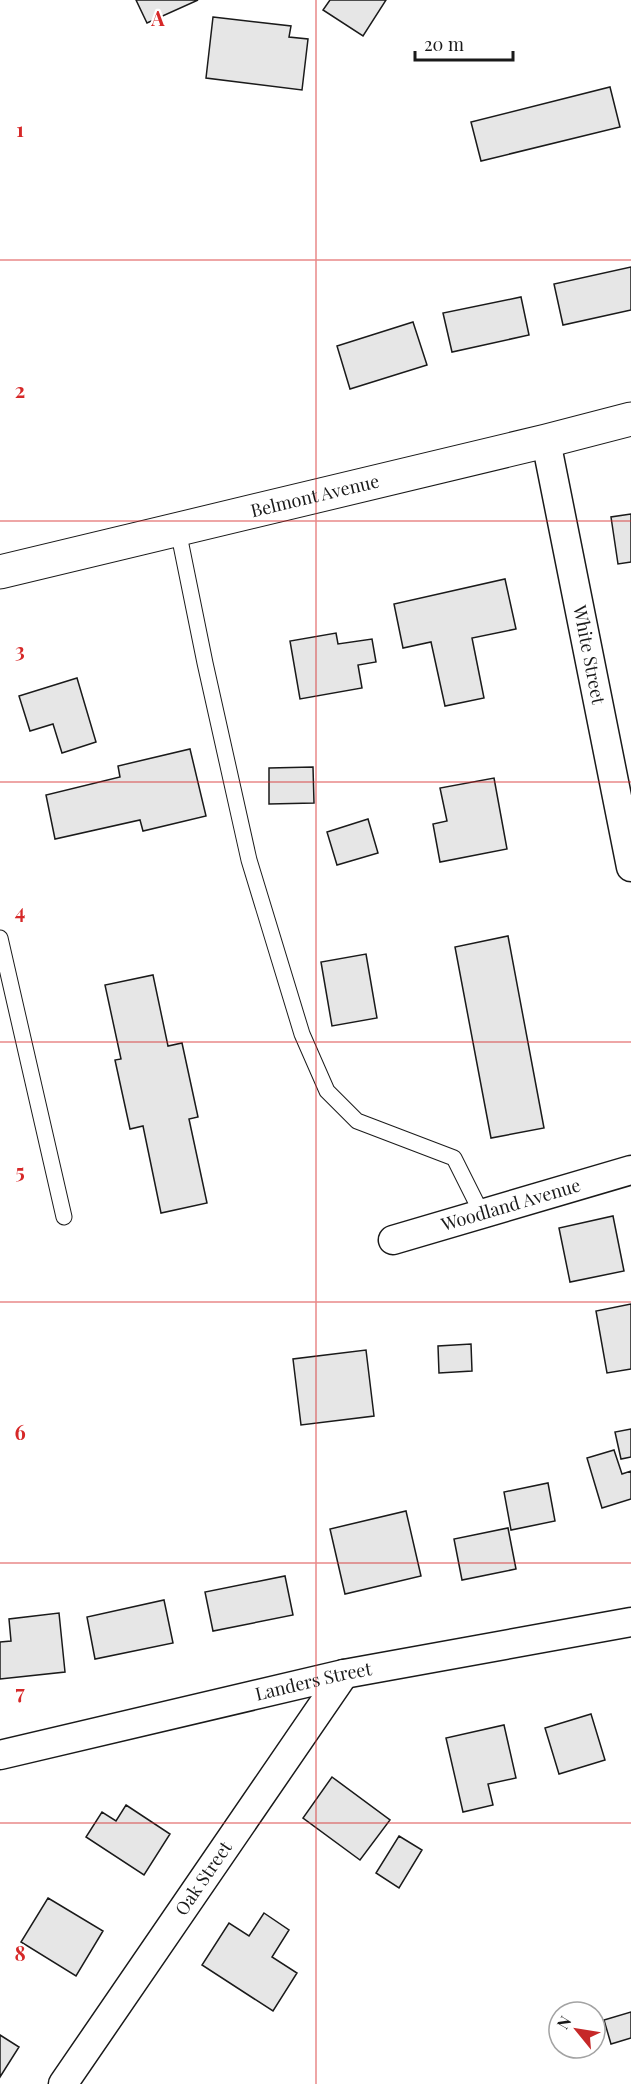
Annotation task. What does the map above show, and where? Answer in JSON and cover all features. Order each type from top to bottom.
[{"type":"main road","name":"Belmont Avenue","points":[[0,572],[631,419]]},
{"type":"street","name":"White Street","points":[[546,441],[631,867]]},
{"type":"street","name":"Woodland Avenue","points":[[393,1240],[631,1170]]},
{"type":"street","name":"Landers Street","points":[[0,1755],[344,1674],[631,1622]]},
{"type":"street","name":"Oak Street","points":[[63,2084],[344,1674]]},
{"type":"lane","points":[[178,530],[249,860],[302,1034],[327,1091],[357,1121],[454,1158],[482,1214]]},
{"type":"lane","points":[[0,938],[64,1217]]},
{"type":"building","points":[[136,0],[198,0],[147,23]]},
{"type":"building","points":[[330,0],[386,0],[363,36],[323,10]]},
{"type":"building","points":[[213,17],[291,26],[289,37],[308,39],[302,90],[206,78]]},
{"type":"building","points":[[610,87],[620,127],[481,161],[471,122]]},
{"type":"building","points":[[631,267],[631,310],[563,325],[554,284]]},
{"type":"building","points":[[521,297],[529,335],[452,352],[443,313]]},
{"type":"building","points":[[413,322],[427,365],[350,389],[337,346]]},
{"type":"building","points":[[631,514],[631,562],[618,564],[611,517]]},
{"type":"building","points":[[505,579],[516,629],[472,638],[484,698],[445,706],[431,642],[403,648],[394,604]]},
{"type":"building","points":[[336,633],[338,644],[372,639],[376,662],[358,665],[362,688],[300,699],[290,641]]},
{"type":"building","points":[[77,678],[96,742],[62,753],[53,724],[30,731],[19,696]]},
{"type":"building","points":[[190,749],[206,816],[143,831],[140,820],[55,839],[46,795],[120,777],[118,766]]},
{"type":"building","points":[[313,767],[314,803],[269,804],[269,768]]},
{"type":"building","points":[[494,778],[507,849],[440,862],[433,824],[447,821],[440,788]]},
{"type":"building","points":[[368,819],[378,853],[337,865],[327,832]]},
{"type":"building","points":[[508,936],[544,1128],[491,1138],[455,947]]},
{"type":"building","points":[[366,954],[377,1018],[332,1026],[321,962]]},
{"type":"building","points":[[153,975],[168,1046],[182,1043],[198,1117],[189,1119],[207,1203],[161,1213],[143,1126],[130,1129],[115,1060],[121,1059],[105,985]]},
{"type":"building","points":[[613,1216],[624,1271],[570,1282],[559,1228]]},
{"type":"building","points":[[631,1304],[631,1369],[607,1373],[596,1311]]},
{"type":"building","points":[[471,1344],[472,1371],[439,1373],[438,1346]]},
{"type":"building","points":[[366,1350],[374,1416],[301,1425],[293,1359]]},
{"type":"building","points":[[631,1429],[631,1457],[621,1459],[615,1432]]},
{"type":"building","points":[[614,1450],[622,1474],[631,1471],[631,1499],[602,1508],[587,1458]]},
{"type":"building","points":[[548,1483],[555,1521],[511,1530],[504,1492]]},
{"type":"building","points":[[406,1511],[421,1576],[345,1594],[330,1529]]},
{"type":"building","points":[[508,1528],[516,1569],[462,1580],[454,1539]]},
{"type":"building","points":[[285,1576],[293,1615],[213,1631],[205,1592]]},
{"type":"building","points":[[164,1600],[173,1643],[95,1659],[87,1617]]},
{"type":"building","points":[[59,1613],[65,1672],[0,1679],[0,1642],[11,1641],[9,1619]]},
{"type":"building","points":[[591,1714],[605,1760],[559,1774],[545,1728]]},
{"type":"building","points":[[504,1725],[516,1778],[488,1784],[493,1805],[463,1812],[446,1738]]},
{"type":"building","points":[[332,1777],[390,1820],[360,1860],[303,1818]]},
{"type":"building","points":[[126,1805],[170,1834],[144,1875],[86,1837],[102,1812],[116,1821]]},
{"type":"building","points":[[399,1836],[422,1850],[399,1888],[376,1873]]},
{"type":"building","points":[[48,1898],[103,1931],[76,1976],[21,1942]]},
{"type":"building","points":[[264,1913],[289,1930],[272,1957],[297,1973],[273,2011],[202,1965],[229,1923],[249,1936]]},
{"type":"building","points":[[631,2012],[631,2038],[611,2044],[607,2019]]},
{"type":"building","points":[[0,2035],[19,2047],[0,2077]]}]
